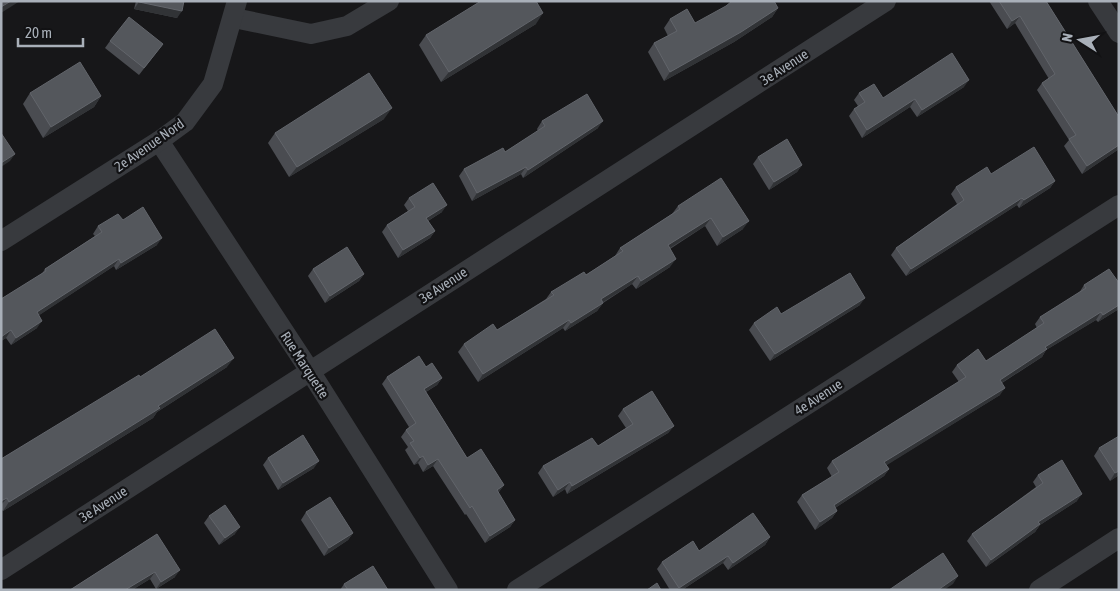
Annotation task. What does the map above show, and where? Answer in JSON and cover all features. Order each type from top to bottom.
[{"type":"street","points":[[235,10],[311,34],[347,26],[390,1]]},
{"type":"street","name":"3e Avenue","points":[[1,570],[886,1]]},
{"type":"street","points":[[1098,1],[1119,33]]},
{"type":"street","name":"2e Avenue Nord","points":[[1,241],[159,142],[185,122],[213,84],[235,10]]},
{"type":"street","name":"Rue Marquette","points":[[159,142],[310,371],[448,590]]},
{"type":"street","name":"4e Avenue","points":[[517,590],[1119,205]]},
{"type":"street","points":[[1039,590],[1119,538]]},
{"type":"building","points":[[1,1],[11,1],[1,7]]},
{"type":"building","points":[[140,1],[184,1],[182,11]]},
{"type":"building","points":[[481,1],[536,1],[543,13],[449,72],[426,35]]},
{"type":"building","points":[[732,1],[774,1],[778,8],[741,32],[670,72],[654,43],[677,31],[670,19],[687,9],[695,23]]},
{"type":"building","points":[[999,1],[1046,1],[1119,117],[1119,145],[1087,166],[1069,139],[1076,135],[1042,83],[1055,74],[1020,16],[1012,21]]},
{"type":"building","points":[[129,17],[163,44],[144,68],[110,41]]},
{"type":"building","points":[[952,53],[969,80],[922,110],[915,99],[867,130],[854,109],[865,102],[859,93],[874,84],[883,98]]},
{"type":"building","points":[[80,62],[101,96],[51,127],[30,93]]},
{"type":"building","points":[[369,73],[392,108],[297,167],[275,133]]},
{"type":"building","points":[[587,94],[603,121],[528,170],[526,167],[477,193],[464,169],[503,148],[505,152],[545,126],[542,121]]},
{"type":"building","points":[[1,133],[15,154],[1,163]]},
{"type":"building","points":[[787,139],[802,165],[774,182],[758,157]]},
{"type":"building","points":[[1034,147],[1055,181],[1024,200],[1022,198],[911,269],[896,248],[964,200],[956,187],[987,167],[991,174]]},
{"type":"building","points":[[721,178],[749,221],[723,237],[711,218],[668,245],[676,259],[641,281],[638,276],[601,299],[603,303],[571,323],[569,320],[483,374],[464,344],[493,324],[497,330],[554,295],[551,292],[584,272],[586,275],[623,251],[620,248],[680,209],[678,206]]},
{"type":"building","points":[[433,183],[447,205],[426,218],[435,231],[403,250],[387,225],[415,207],[409,198]]},
{"type":"building","points":[[143,207],[162,238],[121,263],[119,259],[37,312],[42,321],[16,338],[11,330],[1,337],[1,299],[46,271],[45,269],[102,232],[98,226],[118,214],[123,220]]},
{"type":"building","points":[[347,247],[364,274],[330,296],[313,269]]},
{"type":"building","points":[[1109,269],[1119,283],[1119,305],[1103,315],[1101,312],[1045,347],[1047,349],[1000,380],[1005,388],[884,462],[889,469],[834,505],[837,511],[820,522],[802,495],[839,472],[832,461],[966,377],[957,365],[978,349],[986,361],[1044,323],[1040,317],[1086,288],[1084,285]]},
{"type":"building","points":[[850,273],[865,298],[775,354],[754,323],[777,307],[781,314]]},
{"type":"building","points":[[215,329],[234,358],[158,406],[160,408],[9,502],[7,498],[1,501],[1,459],[139,375],[140,377]]},
{"type":"building","points":[[419,356],[426,367],[432,363],[442,378],[424,389],[467,458],[481,449],[504,485],[497,490],[515,520],[490,536],[472,506],[470,508],[438,459],[428,465],[423,456],[420,458],[410,443],[414,441],[406,430],[416,423],[387,377]]},
{"type":"building","points":[[652,391],[674,426],[572,486],[570,482],[558,490],[543,466],[592,438],[598,446],[633,424],[623,409]]},
{"type":"building","points":[[303,435],[319,461],[283,483],[268,458]]},
{"type":"building","points":[[1119,436],[1119,471],[1115,473],[1099,448]]},
{"type":"building","points":[[1062,460],[1082,494],[1038,522],[1040,524],[991,560],[972,534],[1043,483],[1038,475]]},
{"type":"building","points":[[330,497],[353,533],[329,548],[306,512]]},
{"type":"building","points":[[225,505],[240,527],[225,538],[209,516]]},
{"type":"building","points":[[753,513],[770,537],[733,563],[728,556],[679,588],[662,562],[693,541],[699,551]]},
{"type":"building","points":[[157,534],[180,570],[161,582],[155,572],[125,590],[70,590]]},
{"type":"building","points":[[943,553],[958,576],[938,590],[889,590]]},
{"type":"building","points":[[373,566],[388,590],[348,590],[344,584]]},
{"type":"building","points":[[657,583],[661,590],[647,590]]}]
